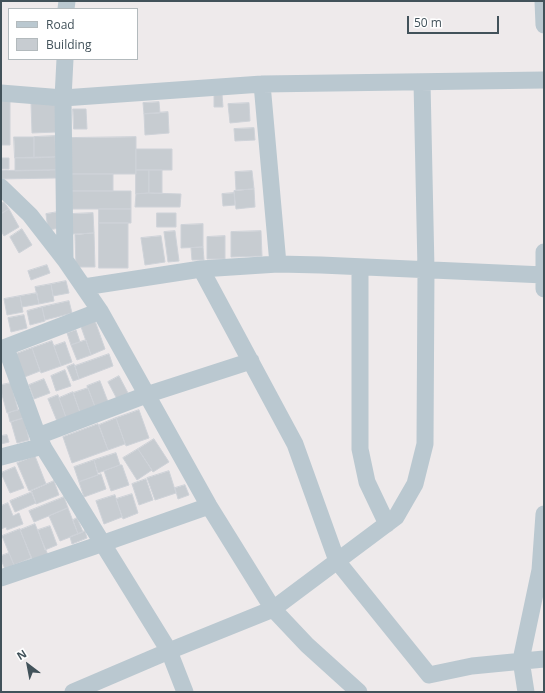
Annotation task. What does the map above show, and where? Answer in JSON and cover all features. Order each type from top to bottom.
[{"type":"street","points":[[543,1],[544,25]]},
{"type":"street","points":[[64,60],[65,260]]},
{"type":"street","points":[[1,93],[63,98],[262,84],[544,80]]},
{"type":"street","points":[[73,692],[273,609],[396,517],[416,484],[425,444],[426,269],[422,82]]},
{"type":"street","points":[[262,84],[278,264]]},
{"type":"street","points":[[1,188],[30,215],[65,260],[100,310],[209,506],[273,609],[307,645],[359,692]]},
{"type":"street","points":[[544,252],[544,289]]},
{"type":"street","points":[[84,287],[201,269],[278,264],[426,269],[544,276]]},
{"type":"street","points":[[360,267],[360,449],[367,482],[387,524]]},
{"type":"street","points":[[201,269],[295,444],[337,561],[429,675],[472,666],[521,660],[544,659]]},
{"type":"street","points":[[100,310],[4,349],[41,441],[170,651],[185,692]]},
{"type":"street","points":[[1,457],[146,395],[251,361]]},
{"type":"street","points":[[1,578],[209,506]]},
{"type":"street","points":[[526,692],[521,660],[542,570],[544,514]]},
{"type":"building","points":[[222,94],[223,107],[214,107],[214,95]]},
{"type":"building","points":[[1,100],[10,100],[10,145],[1,145]]},
{"type":"building","points":[[56,102],[57,132],[32,133],[31,103]]},
{"type":"building","points":[[159,102],[160,113],[144,114],[143,103]]},
{"type":"building","points":[[249,103],[250,121],[230,123],[228,104]]},
{"type":"building","points":[[73,109],[86,109],[87,129],[74,129]]},
{"type":"building","points":[[168,112],[169,133],[145,135],[144,114]]},
{"type":"building","points":[[254,128],[255,140],[235,141],[234,129]]},
{"type":"building","points":[[55,136],[56,157],[34,158],[34,137]]},
{"type":"building","points":[[14,137],[34,137],[34,158],[15,158]]},
{"type":"building","points":[[136,137],[136,174],[70,174],[70,138]]},
{"type":"building","points":[[136,149],[172,149],[172,170],[136,170]]},
{"type":"building","points":[[56,157],[56,170],[15,171],[15,158]]},
{"type":"building","points":[[1,158],[9,158],[9,169],[1,169]]},
{"type":"building","points":[[56,170],[56,178],[1,179],[1,171]]},
{"type":"building","points":[[136,170],[149,170],[149,193],[136,194]]},
{"type":"building","points":[[149,170],[162,170],[162,193],[149,193]]},
{"type":"building","points":[[252,171],[254,189],[236,190],[235,172]]},
{"type":"building","points":[[70,174],[113,174],[113,191],[70,191]]},
{"type":"building","points":[[254,189],[255,207],[236,209],[234,191]]},
{"type":"building","points":[[70,191],[131,191],[131,209],[70,209]]},
{"type":"building","points":[[234,193],[235,205],[223,206],[222,194]]},
{"type":"building","points":[[136,194],[181,194],[180,207],[135,207]]},
{"type":"building","points":[[4,202],[9,209],[1,214],[1,204]]},
{"type":"building","points":[[9,209],[19,227],[4,236],[1,231],[1,214]]},
{"type":"building","points":[[99,209],[131,209],[131,223],[99,223]]},
{"type":"building","points":[[58,212],[60,228],[48,230],[46,214]]},
{"type":"building","points":[[93,213],[94,233],[72,234],[71,214]]},
{"type":"building","points":[[157,213],[176,213],[176,227],[157,227]]},
{"type":"building","points":[[99,223],[128,223],[128,268],[99,268]]},
{"type":"building","points":[[203,224],[203,247],[181,248],[181,225]]},
{"type":"building","points":[[22,229],[32,245],[19,253],[10,237]]},
{"type":"building","points":[[175,231],[179,261],[168,262],[164,232]]},
{"type":"building","points":[[261,231],[262,256],[231,257],[231,232]]},
{"type":"building","points":[[94,233],[95,267],[76,267],[75,235]]},
{"type":"building","points":[[161,236],[165,262],[145,265],[141,238]]},
{"type":"building","points":[[225,236],[225,259],[207,259],[207,237]]},
{"type":"building","points":[[203,247],[204,260],[192,260],[191,248]]},
{"type":"building","points":[[47,265],[50,273],[31,280],[28,271]]},
{"type":"building","points":[[66,281],[69,293],[53,296],[51,284]]},
{"type":"building","points":[[51,284],[54,301],[39,304],[35,287]]},
{"type":"building","points":[[37,293],[39,304],[22,307],[20,296]]},
{"type":"building","points":[[20,296],[23,312],[7,315],[4,299]]},
{"type":"building","points":[[69,301],[72,313],[45,320],[42,307]]},
{"type":"building","points":[[42,307],[45,321],[30,325],[27,311]]},
{"type":"building","points":[[24,315],[27,328],[11,332],[8,318]]},
{"type":"building","points":[[94,318],[105,349],[91,355],[80,324]]},
{"type":"building","points":[[76,330],[80,342],[71,345],[67,333]]},
{"type":"building","points":[[86,340],[91,355],[77,360],[71,345]]},
{"type":"building","points":[[52,341],[61,366],[41,373],[32,348]]},
{"type":"building","points":[[65,342],[72,362],[61,366],[54,346]]},
{"type":"building","points":[[32,348],[40,371],[22,378],[13,355]]},
{"type":"building","points":[[109,354],[113,366],[79,379],[75,366]]},
{"type":"building","points":[[74,364],[79,379],[73,381],[67,367]]},
{"type":"building","points":[[65,370],[71,386],[56,391],[51,376]]},
{"type":"building","points":[[119,376],[128,393],[117,399],[108,382]]},
{"type":"building","points":[[44,379],[50,393],[34,399],[29,385]]},
{"type":"building","points":[[100,381],[110,407],[97,412],[87,386]]},
{"type":"building","points":[[11,383],[18,410],[7,413],[1,391],[1,385]]},
{"type":"building","points":[[88,388],[97,412],[82,418],[73,393]]},
{"type":"building","points":[[73,392],[82,418],[68,423],[59,398]]},
{"type":"building","points":[[58,395],[68,423],[59,426],[48,399]]},
{"type":"building","points":[[21,409],[24,418],[10,422],[8,413]]},
{"type":"building","points":[[139,410],[149,438],[126,446],[116,418]]},
{"type":"building","points":[[24,418],[29,440],[17,443],[11,422]]},
{"type":"building","points":[[116,418],[125,444],[108,450],[99,425]]},
{"type":"building","points":[[98,424],[108,450],[72,463],[63,437]]},
{"type":"building","points":[[7,435],[9,442],[1,444],[1,436]]},
{"type":"building","points":[[154,439],[169,462],[153,472],[138,449]]},
{"type":"building","points":[[138,449],[152,470],[137,480],[123,458]]},
{"type":"building","points":[[116,453],[120,465],[98,473],[94,460]]},
{"type":"building","points":[[35,456],[46,484],[29,491],[17,463]]},
{"type":"building","points":[[94,460],[98,475],[79,482],[74,467]]},
{"type":"building","points":[[122,465],[129,485],[111,491],[104,471]]},
{"type":"building","points":[[15,467],[24,488],[10,493],[1,473]]},
{"type":"building","points":[[169,471],[176,493],[155,500],[147,478]]},
{"type":"building","points":[[101,474],[106,489],[84,497],[79,482]]},
{"type":"building","points":[[146,479],[153,500],[139,505],[132,484]]},
{"type":"building","points":[[54,481],[59,495],[36,504],[31,491]]},
{"type":"building","points":[[185,485],[189,495],[178,499],[175,488]]},
{"type":"building","points":[[32,492],[36,503],[15,512],[10,501]]},
{"type":"building","points":[[132,494],[138,513],[123,519],[116,499]]},
{"type":"building","points":[[115,495],[122,517],[104,524],[96,501]]},
{"type":"building","points":[[64,497],[68,508],[34,522],[29,511]]},
{"type":"building","points":[[8,503],[13,516],[19,513],[23,524],[7,530],[6,527],[1,529],[1,506]]},
{"type":"building","points":[[68,508],[78,534],[60,541],[49,516]]},
{"type":"building","points":[[77,518],[83,532],[78,534],[73,520]]},
{"type":"building","points":[[35,524],[48,555],[33,561],[20,530]]},
{"type":"building","points":[[50,526],[57,545],[45,550],[38,530]]},
{"type":"building","points":[[20,529],[31,558],[14,565],[2,536]]},
{"type":"building","points":[[85,531],[87,538],[72,544],[70,537]]},
{"type":"building","points":[[9,553],[14,565],[5,569],[1,556]]}]
